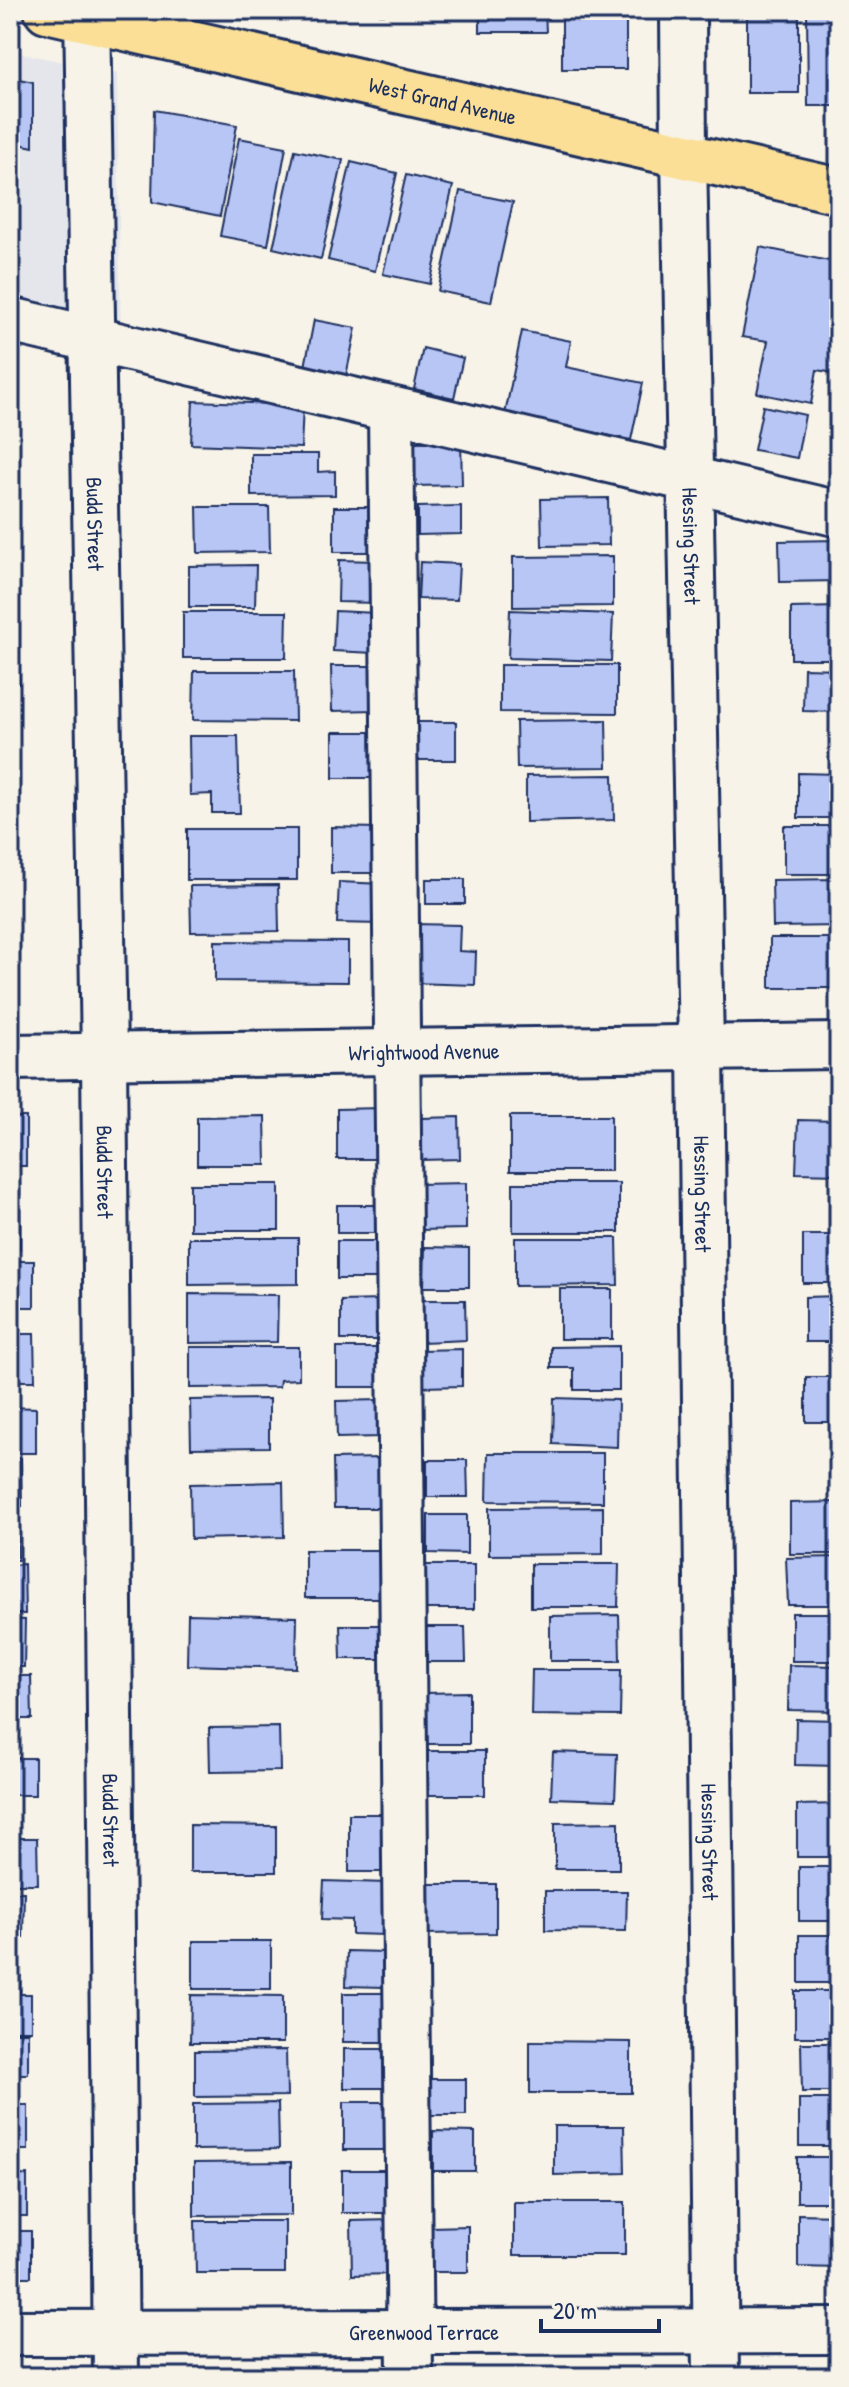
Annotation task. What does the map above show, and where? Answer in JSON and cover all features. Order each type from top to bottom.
[{"type":"main road","name":"West Grand Avenue","points":[[74,13],[839,191]]},
{"type":"street","name":"Hessing Street","points":[[683,10],[701,1048],[716,2377]]},
{"type":"street","name":"Budd Street","points":[[74,13],[92,338],[104,1056],[116,2377]]},
{"type":"street","points":[[10,320],[839,514]]},
{"type":"street","points":[[391,410],[410,2377]]},
{"type":"street","name":"Wrightwood Avenue","points":[[10,1057],[839,1046]]},
{"type":"street","name":"Greenwood Terrace","points":[[10,2333],[839,2331]]},
{"type":"shaded area","points":[[10,51],[117,73],[121,349],[10,324]]},
{"type":"building","points":[[380,10],[456,10],[456,14],[380,14]]},
{"type":"building","points":[[480,10],[545,10],[546,32],[480,32]]},
{"type":"building","points":[[562,10],[626,10],[626,69],[562,69]]},
{"type":"building","points":[[747,10],[799,10],[799,93],[747,93]]},
{"type":"building","points":[[807,10],[839,10],[839,106],[808,106]]},
{"type":"building","points":[[10,77],[33,82],[33,147],[10,142]]},
{"type":"building","points":[[154,110],[237,125],[220,216],[152,202]]},
{"type":"building","points":[[239,138],[286,147],[268,245],[220,236]]},
{"type":"building","points":[[295,150],[343,160],[321,259],[273,248]]},
{"type":"building","points":[[351,162],[397,173],[375,271],[328,260]]},
{"type":"building","points":[[406,175],[453,186],[430,284],[383,274]]},
{"type":"building","points":[[460,191],[513,202],[491,302],[438,291]]},
{"type":"building","points":[[760,247],[839,263],[839,374],[817,370],[811,404],[757,393],[768,341],[742,337]]},
{"type":"building","points":[[314,320],[356,328],[346,376],[305,367]]},
{"type":"building","points":[[522,331],[571,341],[566,367],[643,383],[631,440],[505,414]]},
{"type":"building","points":[[423,348],[463,358],[454,398],[414,389]]},
{"type":"building","points":[[10,401],[14,401],[14,448],[10,448]]},
{"type":"building","points":[[193,401],[303,405],[301,448],[191,444]]},
{"type":"building","points":[[763,406],[805,415],[797,458],[754,450]]},
{"type":"building","points":[[461,441],[462,485],[415,486],[415,442]]},
{"type":"building","points":[[10,452],[13,452],[13,501],[10,501]]},
{"type":"building","points":[[251,454],[318,454],[318,472],[335,471],[335,495],[251,496]]},
{"type":"building","points":[[608,498],[609,545],[542,546],[541,499]]},
{"type":"building","points":[[461,506],[461,534],[418,535],[418,507]]},
{"type":"building","points":[[197,507],[269,507],[270,552],[198,553]]},
{"type":"building","points":[[334,507],[381,507],[381,552],[334,552]]},
{"type":"building","points":[[839,540],[839,581],[780,582],[779,541]]},
{"type":"building","points":[[613,556],[613,606],[513,607],[513,557]]},
{"type":"building","points":[[339,560],[377,561],[376,603],[338,602]]},
{"type":"building","points":[[420,562],[459,564],[457,600],[418,599]]},
{"type":"building","points":[[256,565],[255,607],[189,607],[189,566]]},
{"type":"building","points":[[839,607],[839,659],[791,659],[791,608]]},
{"type":"building","points":[[510,610],[613,614],[611,661],[508,658]]},
{"type":"building","points":[[335,611],[376,613],[375,653],[333,651]]},
{"type":"building","points":[[183,612],[287,612],[286,658],[183,658]]},
{"type":"building","points":[[10,625],[18,625],[19,684],[10,684]]},
{"type":"building","points":[[500,665],[617,665],[617,713],[500,712]]},
{"type":"building","points":[[331,666],[375,666],[376,710],[332,711]]},
{"type":"building","points":[[804,668],[839,669],[839,712],[803,711]]},
{"type":"building","points":[[194,671],[294,671],[295,721],[193,720]]},
{"type":"building","points":[[606,720],[607,767],[517,768],[516,721]]},
{"type":"building","points":[[418,722],[456,722],[456,760],[418,760]]},
{"type":"building","points":[[333,732],[374,732],[374,778],[333,778]]},
{"type":"building","points":[[189,736],[238,736],[240,813],[212,813],[212,794],[190,795]]},
{"type":"building","points":[[798,773],[839,774],[839,818],[798,818]]},
{"type":"building","points":[[613,775],[614,820],[526,822],[526,776]]},
{"type":"building","points":[[784,826],[839,826],[839,874],[784,874]]},
{"type":"building","points":[[331,827],[379,828],[379,873],[331,873]]},
{"type":"building","points":[[187,829],[297,829],[297,880],[187,880]]},
{"type":"building","points":[[426,879],[465,879],[465,904],[426,904]]},
{"type":"building","points":[[839,879],[839,926],[773,927],[772,880]]},
{"type":"building","points":[[339,882],[383,884],[382,924],[337,923]]},
{"type":"building","points":[[278,885],[279,931],[191,932],[190,886]]},
{"type":"building","points":[[415,924],[460,925],[459,951],[476,952],[475,985],[412,983]]},
{"type":"building","points":[[770,938],[839,938],[839,988],[770,988]]},
{"type":"building","points":[[215,941],[348,942],[348,982],[215,981]]},
{"type":"building","points":[[382,1108],[383,1159],[337,1159],[337,1109]]},
{"type":"building","points":[[265,1116],[266,1165],[197,1165],[197,1117]]},
{"type":"building","points":[[510,1116],[611,1116],[611,1171],[510,1171]]},
{"type":"building","points":[[10,1117],[26,1117],[26,1166],[10,1166]]},
{"type":"building","points":[[459,1117],[460,1159],[421,1160],[421,1118]]},
{"type":"building","points":[[798,1120],[839,1121],[839,1174],[796,1173]]},
{"type":"building","points":[[466,1183],[466,1229],[419,1230],[418,1184]]},
{"type":"building","points":[[513,1183],[619,1183],[619,1232],[513,1232]]},
{"type":"building","points":[[190,1184],[279,1184],[279,1230],[190,1230]]},
{"type":"building","points":[[10,1189],[20,1189],[20,1249],[10,1249]]},
{"type":"building","points":[[337,1205],[378,1205],[378,1233],[337,1233]]},
{"type":"building","points":[[803,1235],[839,1235],[839,1283],[803,1283]]},
{"type":"building","points":[[189,1238],[298,1238],[298,1284],[189,1285]]},
{"type":"building","points":[[515,1238],[617,1238],[618,1285],[515,1286]]},
{"type":"building","points":[[337,1241],[380,1241],[380,1279],[337,1279]]},
{"type":"building","points":[[425,1247],[469,1248],[469,1287],[424,1287]]},
{"type":"building","points":[[10,1261],[34,1261],[34,1307],[10,1307]]},
{"type":"building","points":[[560,1289],[612,1289],[612,1339],[560,1339]]},
{"type":"building","points":[[189,1294],[278,1295],[277,1342],[189,1343]]},
{"type":"building","points":[[839,1296],[839,1342],[805,1342],[805,1297]]},
{"type":"building","points":[[381,1300],[382,1340],[341,1340],[341,1301]]},
{"type":"building","points":[[422,1300],[465,1300],[466,1340],[423,1342]]},
{"type":"building","points":[[10,1334],[34,1334],[35,1381],[10,1381]]},
{"type":"building","points":[[619,1346],[619,1390],[574,1390],[574,1368],[551,1368],[551,1347]]},
{"type":"building","points":[[190,1347],[299,1347],[299,1379],[280,1380],[279,1387],[190,1388]]},
{"type":"building","points":[[337,1348],[380,1348],[380,1387],[337,1387]]},
{"type":"building","points":[[462,1349],[462,1386],[422,1387],[421,1350]]},
{"type":"building","points":[[806,1377],[839,1377],[839,1422],[806,1422]]},
{"type":"building","points":[[554,1398],[618,1400],[617,1447],[553,1444]]},
{"type":"building","points":[[269,1399],[269,1447],[191,1448],[190,1400]]},
{"type":"building","points":[[380,1400],[380,1437],[337,1438],[336,1401]]},
{"type":"building","points":[[10,1407],[36,1408],[36,1453],[10,1453]]},
{"type":"building","points":[[488,1453],[603,1453],[603,1502],[487,1501]]},
{"type":"building","points":[[10,1458],[21,1458],[22,1506],[10,1506]]},
{"type":"building","points":[[380,1458],[381,1508],[334,1508],[333,1459]]},
{"type":"building","points":[[427,1460],[467,1460],[468,1497],[427,1497]]},
{"type":"building","points":[[283,1482],[284,1537],[191,1539],[190,1484]]},
{"type":"building","points":[[839,1502],[839,1554],[790,1554],[790,1503]]},
{"type":"building","points":[[603,1507],[603,1554],[489,1555],[489,1508]]},
{"type":"building","points":[[10,1513],[18,1513],[18,1560],[10,1560]]},
{"type":"building","points":[[428,1515],[467,1515],[467,1554],[428,1553]]},
{"type":"building","points":[[305,1550],[388,1550],[387,1598],[305,1598]]},
{"type":"building","points":[[839,1557],[839,1605],[788,1605],[786,1558]]},
{"type":"building","points":[[24,1564],[25,1614],[10,1614],[10,1565]]},
{"type":"building","points":[[531,1564],[619,1564],[618,1607],[531,1607]]},
{"type":"building","points":[[426,1565],[474,1565],[474,1609],[426,1609]]},
{"type":"building","points":[[792,1613],[839,1613],[839,1661],[792,1661]]},
{"type":"building","points":[[188,1614],[297,1617],[296,1668],[187,1665]]},
{"type":"building","points":[[619,1615],[620,1661],[550,1661],[550,1616]]},
{"type":"building","points":[[10,1619],[25,1620],[24,1667],[10,1667]]},
{"type":"building","points":[[340,1625],[388,1625],[389,1659],[341,1659]]},
{"type":"building","points":[[426,1627],[465,1627],[466,1662],[426,1662]]},
{"type":"building","points":[[789,1665],[839,1666],[839,1711],[788,1710]]},
{"type":"building","points":[[532,1670],[621,1670],[620,1716],[531,1715]]},
{"type":"building","points":[[10,1676],[31,1676],[32,1719],[10,1719]]},
{"type":"building","points":[[469,1692],[469,1744],[424,1744],[424,1693]]},
{"type":"building","points":[[796,1719],[839,1720],[839,1766],[795,1765]]},
{"type":"building","points":[[279,1727],[280,1771],[210,1772],[209,1728]]},
{"type":"building","points":[[427,1751],[485,1751],[485,1795],[427,1795]]},
{"type":"building","points":[[553,1752],[617,1754],[615,1800],[551,1798]]},
{"type":"building","points":[[10,1758],[35,1758],[35,1795],[10,1795]]},
{"type":"building","points":[[839,1804],[839,1857],[797,1857],[797,1805]]},
{"type":"building","points":[[349,1814],[388,1814],[389,1872],[349,1872]]},
{"type":"building","points":[[619,1822],[619,1869],[555,1869],[555,1823]]},
{"type":"building","points":[[190,1825],[276,1826],[276,1872],[190,1872]]},
{"type":"building","points":[[10,1838],[37,1838],[38,1884],[10,1884]]},
{"type":"building","points":[[799,1867],[839,1867],[839,1921],[799,1921]]},
{"type":"building","points":[[324,1881],[387,1883],[385,1935],[352,1934],[352,1920],[322,1919]]},
{"type":"building","points":[[420,1884],[496,1884],[496,1933],[421,1934]]},
{"type":"building","points":[[545,1891],[627,1891],[626,1931],[545,1930]]},
{"type":"building","points":[[10,1892],[24,1892],[23,1938],[10,1938]]},
{"type":"building","points":[[799,1935],[839,1935],[839,1983],[799,1983]]},
{"type":"building","points":[[193,1941],[271,1941],[271,1989],[193,1989]]},
{"type":"building","points":[[347,1951],[385,1952],[384,1987],[346,1986]]},
{"type":"building","points":[[10,1959],[21,1959],[20,1994],[31,1994],[31,2030],[10,2030]]},
{"type":"building","points":[[795,1991],[839,1991],[839,2037],[795,2037]]},
{"type":"building","points":[[343,1993],[386,1993],[386,2042],[343,2042]]},
{"type":"building","points":[[191,1995],[283,1996],[283,2043],[190,2043]]},
{"type":"building","points":[[10,2032],[28,2032],[28,2074],[10,2074]]},
{"type":"building","points":[[530,2041],[631,2042],[631,2093],[530,2093]]},
{"type":"building","points":[[801,2043],[839,2043],[839,2092],[802,2092]]},
{"type":"building","points":[[344,2049],[387,2049],[387,2088],[344,2088]]},
{"type":"building","points":[[286,2050],[287,2096],[195,2097],[195,2051]]},
{"type":"building","points":[[428,2079],[466,2079],[466,2115],[429,2115]]},
{"type":"building","points":[[799,2099],[839,2099],[839,2146],[799,2146]]},
{"type":"building","points":[[344,2102],[388,2102],[388,2150],[344,2150]]},
{"type":"building","points":[[278,2103],[279,2149],[193,2150],[193,2104]]},
{"type":"building","points":[[10,2105],[28,2105],[28,2150],[10,2150]]},
{"type":"building","points":[[554,2126],[624,2126],[625,2173],[554,2175]]},
{"type":"building","points":[[433,2131],[475,2132],[475,2171],[433,2171]]},
{"type":"building","points":[[797,2157],[839,2157],[839,2202],[797,2202]]},
{"type":"building","points":[[291,2162],[291,2215],[194,2216],[194,2163]]},
{"type":"building","points":[[342,2170],[389,2170],[389,2213],[342,2213]]},
{"type":"building","points":[[27,2175],[27,2216],[10,2216],[10,2176]]},
{"type":"building","points":[[514,2202],[625,2202],[625,2255],[514,2255]]},
{"type":"building","points":[[798,2214],[839,2215],[839,2268],[798,2267]]},
{"type":"building","points":[[392,2220],[393,2274],[352,2275],[351,2221]]},
{"type":"building","points":[[195,2221],[285,2221],[285,2273],[196,2273]]},
{"type":"building","points":[[468,2226],[468,2272],[431,2272],[431,2227]]},
{"type":"building","points":[[10,2231],[31,2231],[31,2277],[10,2277]]}]
